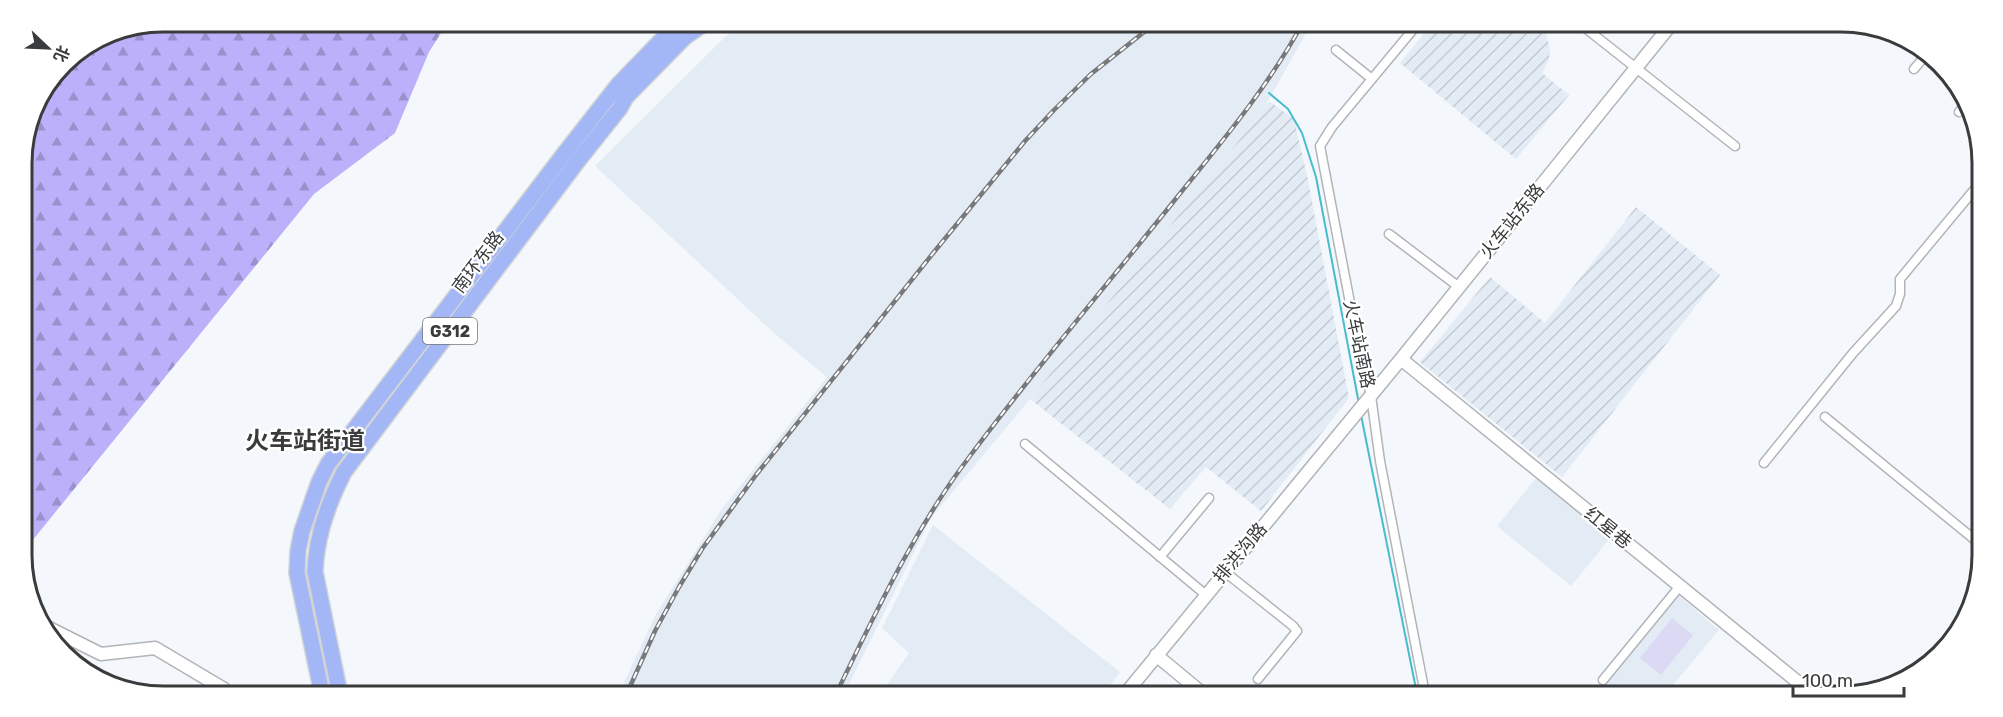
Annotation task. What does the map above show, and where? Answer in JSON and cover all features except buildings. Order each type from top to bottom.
[{"type":"highway","name":"南环东路","points":[[320,686],[297,573],[298,551],[312,500],[328,464],[618,85],[669,32]]},
{"type":"highway","name":"南环东路","points":[[338,686],[315,572],[320,536],[335,489],[344,472],[620,108],[626,97],[692,32]]},
{"type":"main road","name":"火车站东路","points":[[1356,414],[1665,32]]},
{"type":"main road","name":"红星巷","points":[[1401,359],[1802,685]]},
{"type":"main road","name":"排洪沟路","points":[[1132,685],[1356,414]]},
{"type":"main road","points":[[58,632],[101,654],[155,648],[219,686]]},
{"type":"main road","points":[[1156,655],[1193,685]]},
{"type":"street","name":"火车站南路","points":[[1411,32],[1323,138],[1320,146],[1423,685]]},
{"type":"street","points":[[1590,32],[1735,146]]},
{"type":"street","points":[[1336,50],[1372,80]]},
{"type":"street","points":[[1914,69],[1922,60]]},
{"type":"street","points":[[1764,463],[1853,353],[1896,306],[1900,294],[1900,279],[1972,192]]},
{"type":"street","points":[[1389,234],[1459,287]]},
{"type":"street","points":[[1825,417],[1972,538]]},
{"type":"street","points":[[1025,444],[1206,595]]},
{"type":"street","points":[[1160,557],[1209,498]]},
{"type":"street","points":[[1225,572],[1297,631],[1258,680]]},
{"type":"street","points":[[1602,680],[1680,586]]},
{"type":"shaded area","points":[[732,32],[1307,32],[1262,112],[931,518],[848,686],[622,686],[655,616],[721,510],[827,377],[775,334],[595,166]]},
{"type":"shaded area","points":[[1425,32],[1545,32],[1550,50],[1549,59],[1542,73],[1569,95],[1516,159],[1400,63]]},
{"type":"shaded area","points":[[1269,101],[1294,119],[1307,175],[1349,398],[1261,511],[1206,467],[1170,509],[1030,399]]},
{"type":"shaded area","points":[[1636,207],[1720,275],[1562,477],[1420,362],[1490,277],[1545,323]]},
{"type":"shaded area","points":[[1537,477],[1611,537],[1571,586],[1497,526]]},
{"type":"shaded area","points":[[933,525],[1120,672],[1110,685],[886,686],[909,653],[882,628]]},
{"type":"shaded area","points":[[1678,595],[1719,630],[1673,685],[1604,684]]},
{"type":"shaded area","points":[[1672,618],[1693,635],[1661,675],[1640,658]]},
{"type":"green space","points":[[154,32],[442,32],[429,52],[395,133],[314,194],[32,541],[32,154],[41,112],[63,78],[78,78],[78,63],[112,41],[137,34]]},
{"type":"waterway","points":[[1269,93],[1288,109],[1302,133],[1316,177],[1359,404]]},
{"type":"waterway","points":[[1361,415],[1415,685]]},
{"type":"railway","points":[[630,686],[655,631],[679,587],[702,549],[756,475],[1025,141],[1091,74],[1144,32]]},
{"type":"railway","points":[[840,686],[898,570],[950,483],[1020,391],[1208,159],[1273,72],[1298,32]]},
{"type":"district","name":"火车站街道","points":[[305,441]]}]
